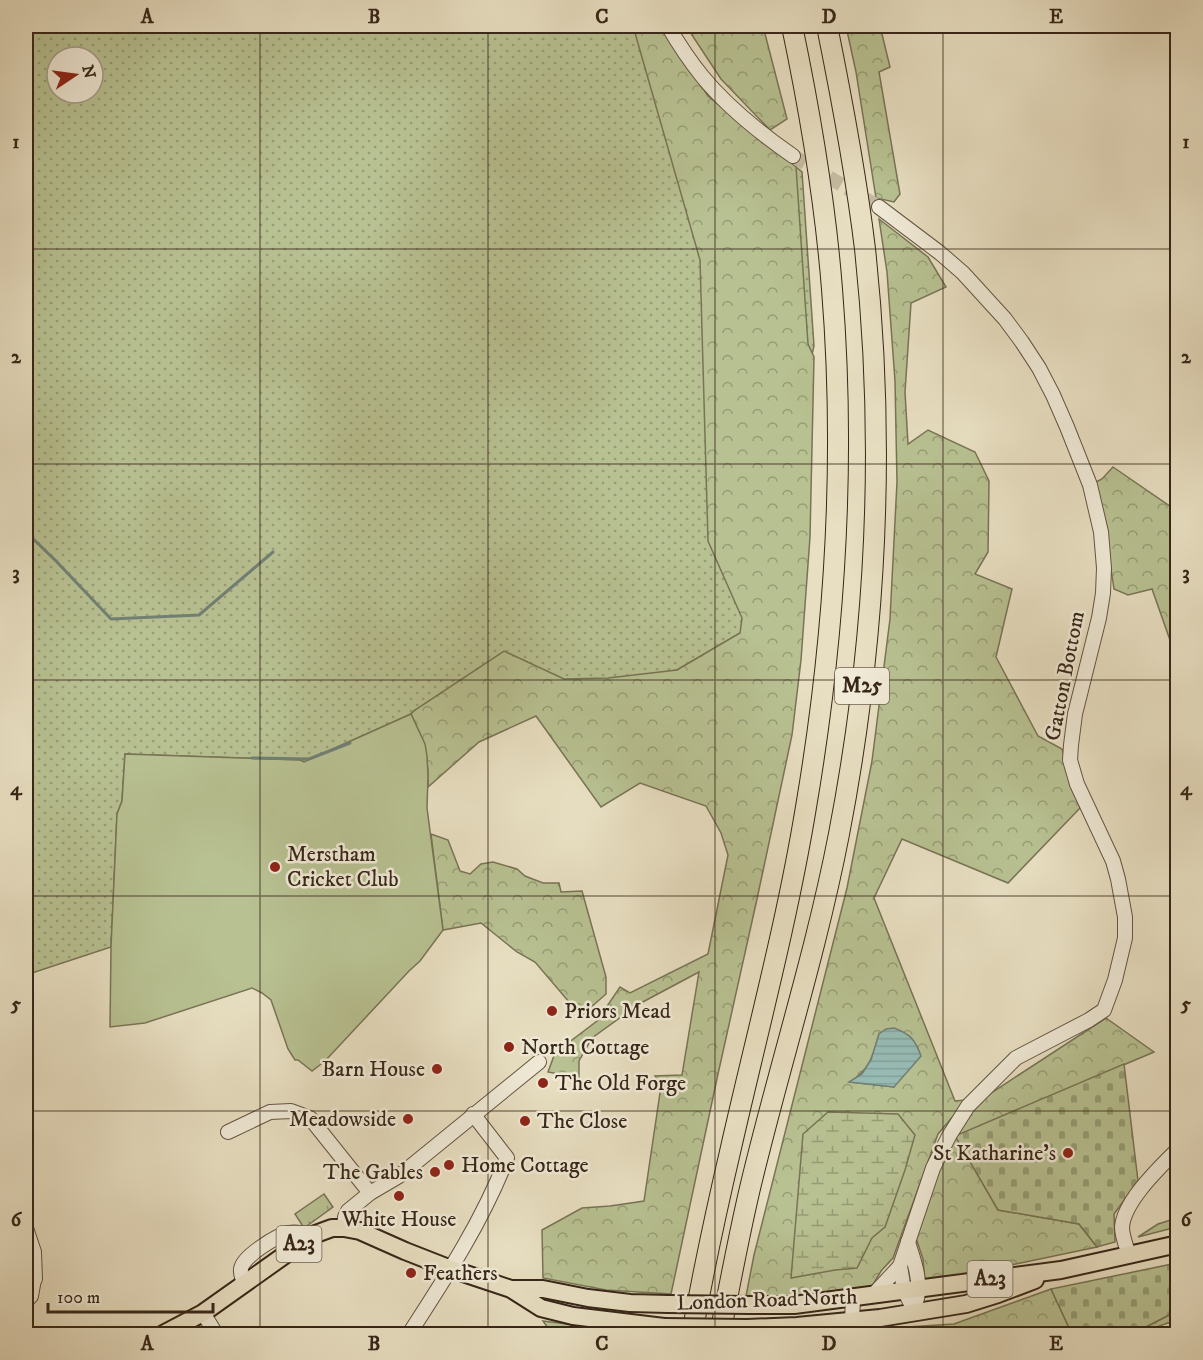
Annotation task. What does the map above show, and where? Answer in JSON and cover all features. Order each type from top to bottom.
[{"type":"highway","name":"M25","points":[[692,1335],[717,1207],[795,868],[815,754],[830,626],[838,463],[838,405],[832,288],[810,116],[792,26]]},
{"type":"highway","name":"M25","points":[[720,1335],[751,1182],[813,953],[838,837],[858,719],[871,602],[875,531],[876,424],[870,308],[857,189],[827,26]]},
{"type":"main road","name":"A23","points":[[163,1335],[203,1313],[313,1234],[332,1228],[360,1231],[451,1269]]},
{"type":"main road","name":"London Road North","points":[[511,1289],[543,1289],[630,1303],[794,1305],[1061,1270],[1178,1244]]},
{"type":"main road","name":"London Road North","points":[[451,1269],[511,1289],[541,1308],[573,1316],[664,1327],[797,1326],[852,1331],[879,1318],[966,1304],[1061,1270]]},
{"type":"street","points":[[668,26],[701,75],[721,98],[742,118],[793,156]]},
{"type":"street","name":"Gatton Bottom","points":[[879,207],[963,273],[1011,327],[1039,368],[1053,395],[1090,485],[1101,532],[1104,567],[1099,618],[1075,714],[1071,760],[1077,784],[1113,861],[1125,917],[1125,938],[1115,980],[1104,1010],[1016,1058],[968,1106],[949,1136],[933,1168],[900,1266],[912,1289]]},
{"type":"street","points":[[344,1228],[348,1211],[370,1193],[399,1176],[539,1062]]},
{"type":"street","points":[[228,1132],[270,1112],[291,1111],[309,1118],[370,1193]]},
{"type":"street","points":[[409,1335],[472,1233],[494,1191],[507,1158],[473,1114]]},
{"type":"street","points":[[1129,1255],[1122,1227],[1127,1211],[1140,1190],[1178,1149]]},
{"type":"street","points":[[26,1228],[34,1252],[35,1279],[31,1296],[26,1301]]},
{"type":"street","name":"Gatton Bottom","points":[[908,1242],[916,1265],[912,1289],[915,1312]]},
{"type":"street","points":[[873,1295],[900,1266]]},
{"type":"street","points":[[852,1331],[853,1298]]},
{"type":"street","points":[[203,1313],[216,1335]]},
{"type":"green space","points":[[26,26],[662,26],[708,96],[802,172],[814,346],[744,644],[740,633],[677,670],[415,710],[411,714],[304,762],[300,760],[125,754],[122,801],[117,814],[111,947],[26,975]]},
{"type":"green space","points":[[633,26],[662,26],[708,96],[796,167],[808,344],[814,357],[810,537],[801,660],[792,735],[671,1294],[606,1290],[543,1278],[542,1230],[582,1208],[644,1201],[661,1086],[655,1076],[682,1075],[699,972],[639,1004],[592,1038],[579,1061],[579,1078],[548,1072],[555,1053],[597,1021],[620,987],[630,993],[708,954],[728,855],[721,833],[706,806],[640,783],[601,807],[536,716],[479,742],[428,787],[425,749],[411,714],[504,651],[564,679],[608,678],[677,670],[740,633],[742,618],[708,541],[700,260]]},
{"type":"green space","points":[[686,26],[763,26],[787,119],[770,130],[721,79]]},
{"type":"green space","points":[[846,26],[880,26],[890,67],[879,72],[900,194],[894,202],[876,198],[856,72]]},
{"type":"green space","points":[[879,219],[928,257],[946,287],[911,303],[905,392],[908,444],[928,430],[975,452],[989,481],[988,552],[975,574],[1012,589],[996,657],[1038,736],[1062,749],[1080,808],[1008,883],[902,839],[874,898],[955,1101],[967,1100],[938,1134],[893,1258],[881,1271],[871,1288],[800,1296],[746,1296],[754,1255],[847,888],[872,761],[890,619],[897,482],[895,381],[887,272]],"holes":[[[879,1034],[894,1087],[850,1082],[870,1061]]]},
{"type":"green space","points":[[1113,467],[1177,511],[1177,660],[1152,589],[1128,595],[1114,589],[1102,509],[1090,485],[1102,479]]},
{"type":"green space","name":"Merstham Cricket Club","points":[[411,714],[425,744],[427,756],[427,808],[443,930],[420,961],[325,1061],[312,1071],[295,1060],[288,1049],[271,1000],[252,988],[145,1023],[110,1027],[117,814],[122,801],[125,754],[300,760],[304,762]]},
{"type":"green space","points":[[431,834],[448,840],[460,871],[470,874],[481,864],[493,862],[517,869],[525,876],[543,883],[559,883],[561,892],[582,891],[606,977],[606,994],[581,1016],[535,962],[517,952],[481,923],[443,930]]},
{"type":"green space","points":[[1106,1018],[1154,1052],[956,1136],[998,1210],[1079,1224],[1097,1247],[925,1283],[923,1259],[916,1238],[948,1140],[985,1097]]},
{"type":"green space","points":[[1124,1064],[1138,1181],[1114,1214],[1115,1242],[1097,1247],[1079,1224],[998,1210],[955,1136]]},
{"type":"green space","points":[[828,1112],[898,1114],[915,1135],[885,1227],[872,1238],[857,1268],[791,1278],[803,1134]]},
{"type":"green space","points":[[324,1194],[333,1207],[304,1228],[295,1214]]},
{"type":"green space","points":[[1177,1218],[1177,1227],[1138,1237],[1158,1224]]},
{"type":"green space","points":[[1177,1263],[1177,1311],[1132,1334],[1072,1334],[1051,1289]]},
{"type":"green space","points":[[1051,1289],[1072,1334],[862,1334],[861,1330],[954,1324]]},
{"type":"green space","points":[[1177,1311],[1177,1320],[1132,1334]]},
{"type":"green space","points":[[543,1321],[646,1334],[552,1334]]},
{"type":"water","points":[[894,1028],[911,1038],[921,1056],[894,1087],[849,1082],[862,1074],[871,1060],[879,1034],[886,1029]]},
{"type":"waterway","points":[[26,532],[111,619],[199,615],[273,552]]},
{"type":"waterway","points":[[252,758],[309,759],[350,743]]},
{"type":"tunnel","points":[[793,156],[879,207]]},
{"type":"place","name":"Merstham Cricket Club","points":[[275,867]]},
{"type":"place","name":"Priors Mead","points":[[552,1011]]},
{"type":"place","name":"North Cottage","points":[[509,1047]]},
{"type":"place","name":"Barn House","points":[[437,1069]]},
{"type":"place","name":"The Old Forge","points":[[543,1083]]},
{"type":"place","name":"Meadowside","points":[[408,1119]]},
{"type":"place","name":"The Close","points":[[525,1121]]},
{"type":"place","name":"St Katharine's","points":[[1068,1153]]},
{"type":"place","name":"Home Cottage","points":[[449,1165]]},
{"type":"place","name":"The Gables","points":[[435,1172]]},
{"type":"place","name":"White House","points":[[399,1196]]},
{"type":"place","name":"Feathers","points":[[411,1273]]}]
